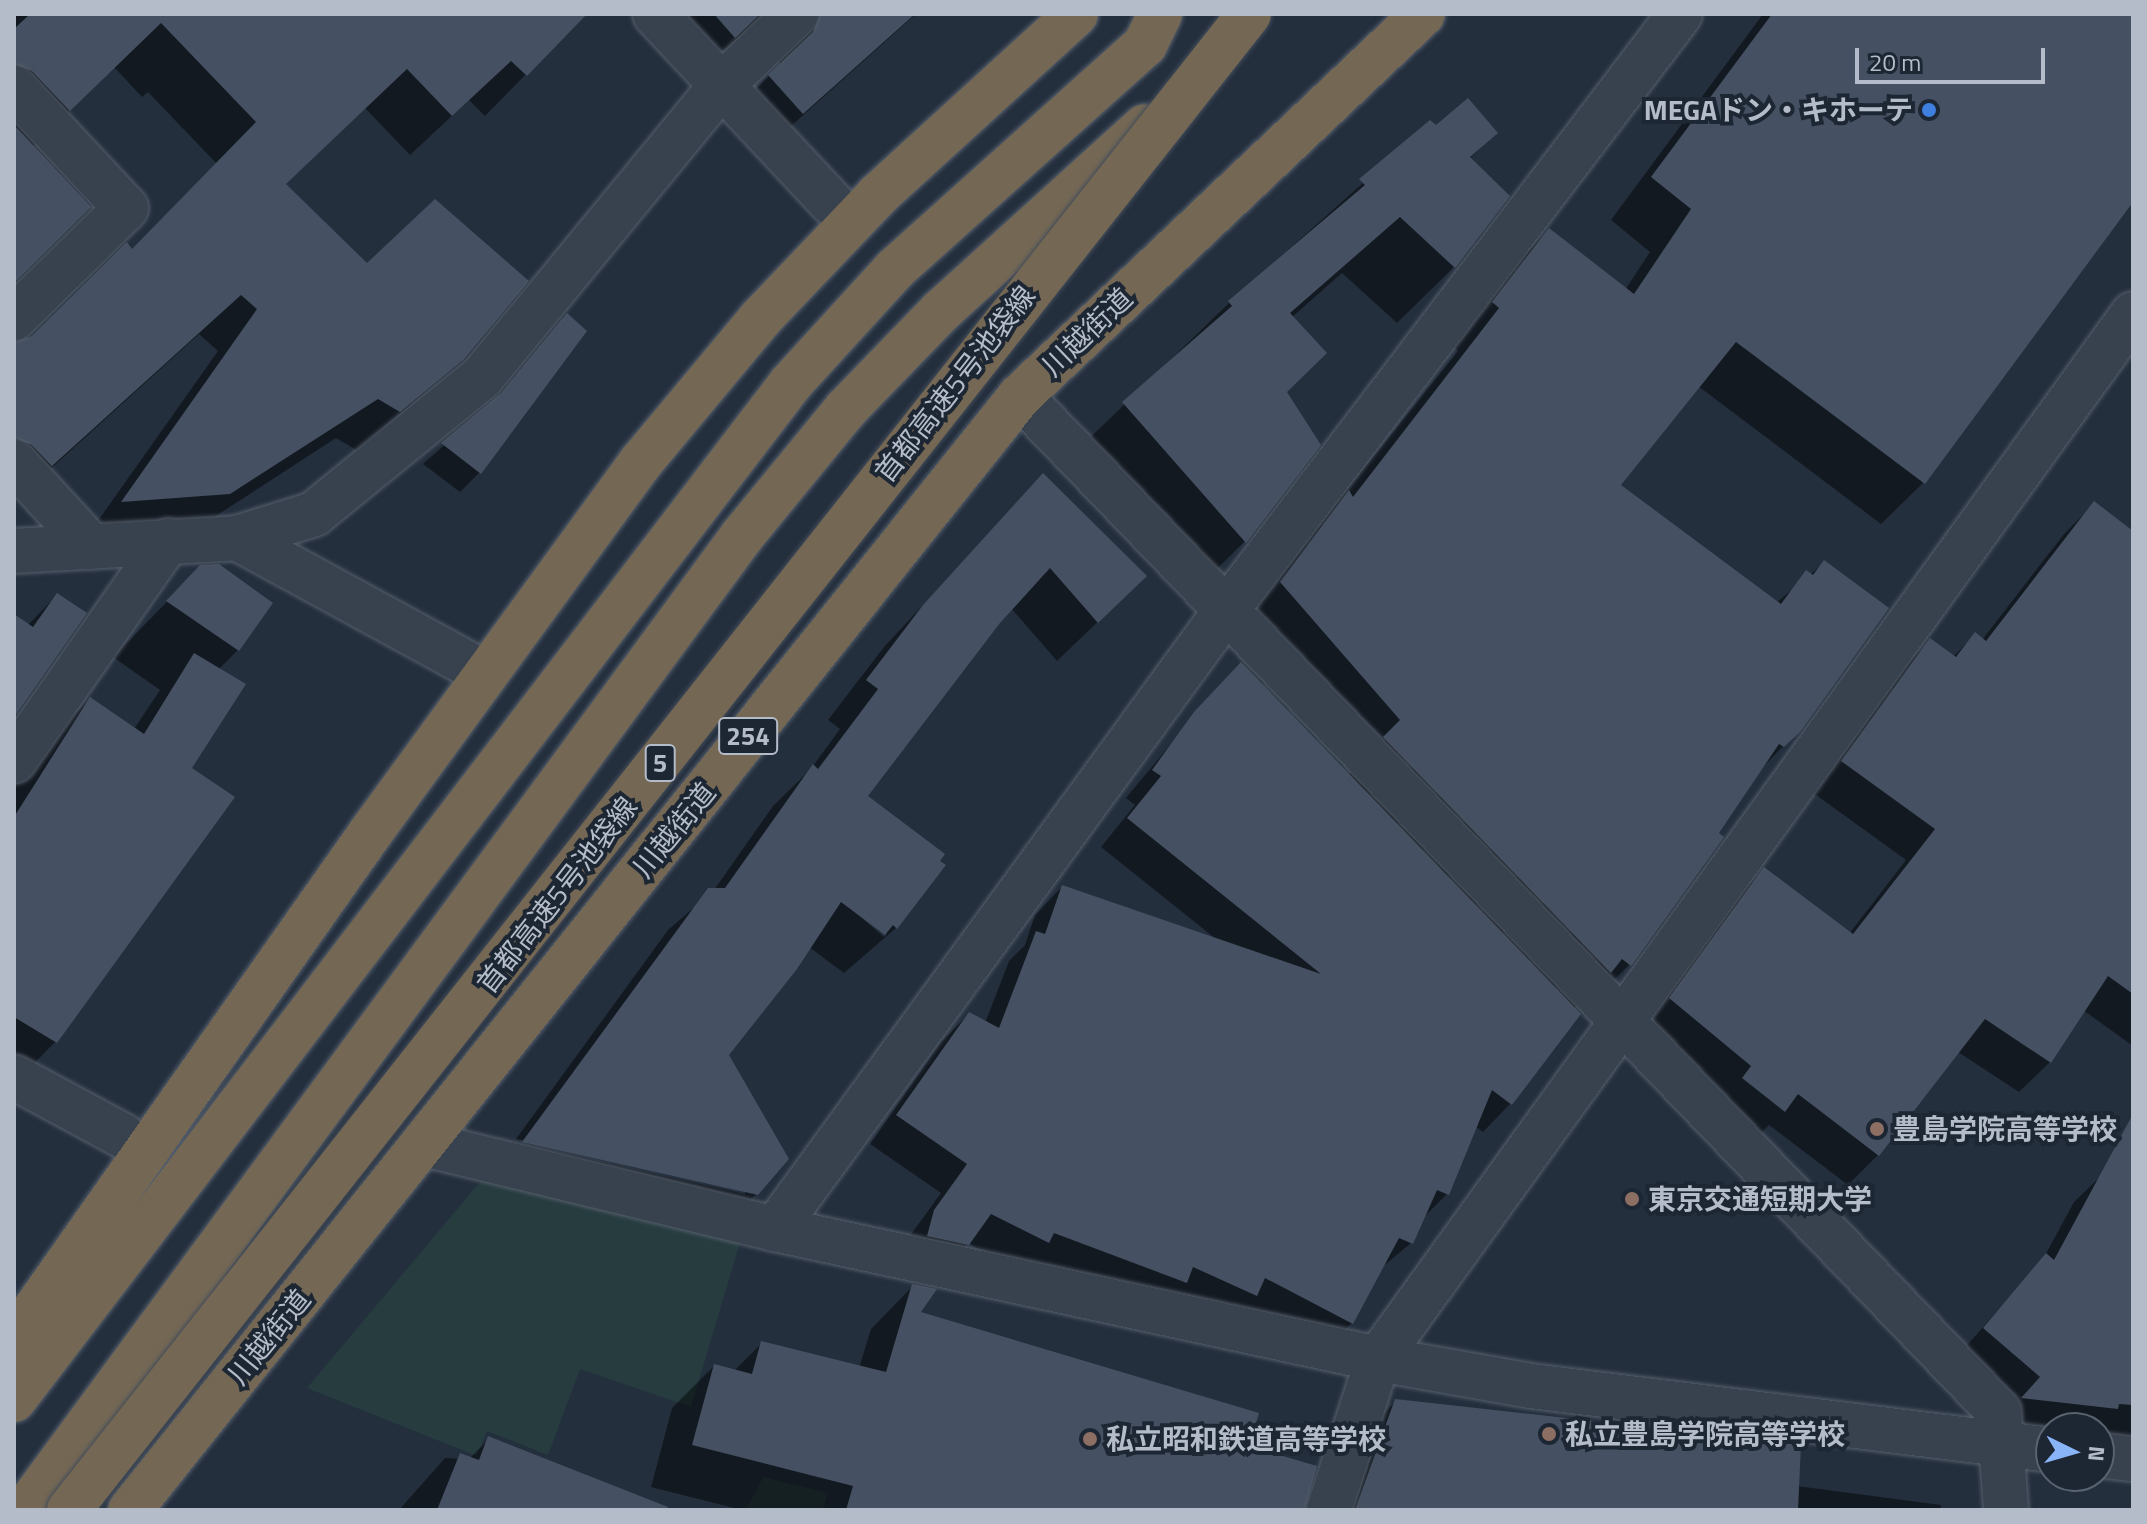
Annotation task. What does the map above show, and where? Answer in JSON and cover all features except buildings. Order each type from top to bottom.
[{"type":"highway","points":[[14,1293],[123,1136],[464,662],[743,298],[832,203],[1042,14]]},
{"type":"highway","points":[[14,1339],[371,832],[641,462],[760,319],[878,195],[1076,14]]},
{"type":"highway","points":[[14,1400],[791,383],[895,269],[1145,45],[1160,14]]},
{"type":"highway","name":"首都高速5号池袋線","points":[[69,1510],[1249,14]]},
{"type":"highway","points":[[25,1510],[704,586],[846,409],[941,311],[1270,14]]},
{"type":"highway","name":"川越街道","points":[[130,1510],[1020,396],[1423,14]]},
{"type":"street","points":[[655,14],[832,203]]},
{"type":"street","points":[[14,551],[237,538],[314,514],[482,377],[723,84],[796,14]]},
{"type":"street","points":[[775,1229],[1225,612],[1680,14]]},
{"type":"street","points":[[14,88],[126,208],[14,318]]},
{"type":"street","points":[[1329,1510],[1378,1359],[2133,314]]},
{"type":"street","points":[[1020,396],[1999,1412],[2004,1445],[2006,1510]]},
{"type":"street","points":[[14,462],[92,547]]},
{"type":"street","points":[[237,538],[464,662]]},
{"type":"street","points":[[14,761],[168,541]]},
{"type":"street","points":[[14,1077],[123,1136]]},
{"type":"street","points":[[424,1144],[775,1229],[1378,1359],[1531,1386],[2035,1448]]},
{"type":"green space","points":[[485,1176],[741,1239],[691,1407],[580,1369],[548,1455],[487,1431],[477,1456],[307,1388]]},
{"type":"green space","points":[[763,1477],[828,1493],[823,1510],[746,1510]]},
{"type":"place","name":"MEGAドン・キホーテ","points":[[1929,110]]},
{"type":"place","name":"豊島学院高等学校","points":[[1877,1129]]},
{"type":"place","name":"東京交通短期大学","points":[[1632,1199]]},
{"type":"place","name":"私立豊島学院高等学校","points":[[1549,1434]]},
{"type":"place","name":"私立昭和鉄道高等学校","points":[[1090,1439]]}]
